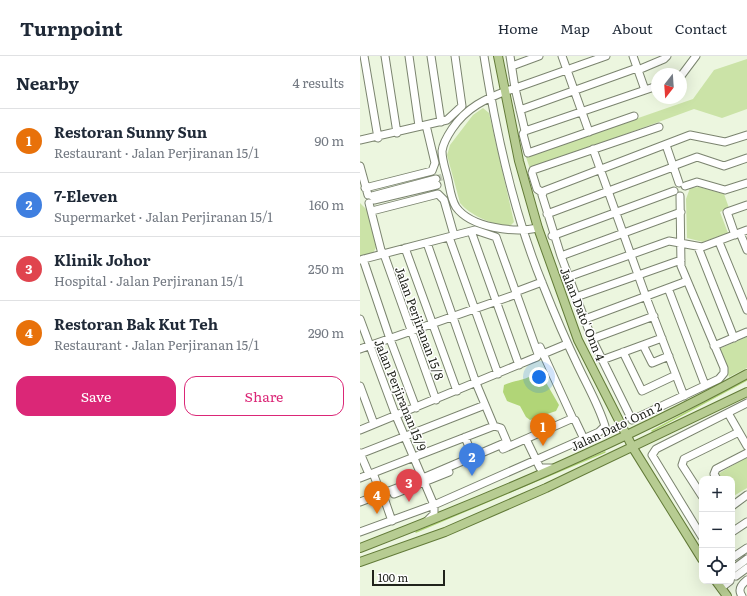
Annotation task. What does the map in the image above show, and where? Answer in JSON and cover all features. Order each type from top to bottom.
[{"type":"main road","name":"Jalan Dato' Onn 4","points":[[498,56],[509,90],[519,161],[538,228],[549,237],[570,317],[588,361],[626,436],[699,554]]},
{"type":"main road","name":"Jalan Dato' Onn 2","points":[[360,548],[451,512],[555,468],[626,436],[747,374]]},
{"type":"main road","points":[[360,562],[445,532],[546,488],[646,442],[747,392]]},
{"type":"main road","points":[[644,467],[641,452],[646,442]]},
{"type":"main road","points":[[620,454],[632,458],[644,467]]},
{"type":"main road","points":[[718,584],[727,596]]},
{"type":"street","points":[[364,56],[378,138]]},
{"type":"street","points":[[385,56],[397,133]]},
{"type":"street","points":[[370,196],[432,171],[435,163],[422,126],[409,56]]},
{"type":"street","points":[[431,56],[441,122]]},
{"type":"street","points":[[360,140],[378,138],[447,120],[462,106],[455,56]]},
{"type":"street","points":[[459,56],[468,110]]},
{"type":"street","points":[[360,532],[434,506],[604,429],[603,419],[567,344],[542,282],[524,230],[504,162],[490,97],[484,56]]},
{"type":"street","points":[[510,56],[512,66],[509,90],[520,110],[525,131],[523,134],[528,153],[634,116]]},
{"type":"street","points":[[512,66],[539,56]]},
{"type":"street","points":[[562,56],[589,132]]},
{"type":"street","points":[[538,228],[524,230],[497,228],[476,220],[457,208],[442,181],[444,143],[458,120],[468,110],[490,97],[606,56]]},
{"type":"street","points":[[633,56],[645,90]]},
{"type":"street","points":[[520,110],[637,69],[664,59],[667,56]]},
{"type":"street","points":[[687,68],[696,56]]},
{"type":"street","points":[[525,131],[651,88]]},
{"type":"street","points":[[659,127],[533,170],[532,173],[537,189],[542,195],[547,214],[549,237],[561,256],[592,339],[632,420],[705,386],[719,378],[724,373],[724,368],[687,281],[681,260],[681,212],[677,193],[674,187],[682,184],[697,182],[725,190],[747,183]]},
{"type":"street","points":[[542,195],[690,136],[725,142],[747,135]]},
{"type":"street","points":[[549,237],[677,193],[685,193],[673,166],[666,145]]},
{"type":"street","points":[[593,149],[638,276],[684,396]]},
{"type":"street","points":[[547,214],[696,157],[724,166],[747,158]]},
{"type":"street","name":"Jalan Perjiranan 15/8","points":[[360,166],[370,196],[381,250],[384,254],[436,400]]},
{"type":"street","points":[[370,196],[442,181]]},
{"type":"street","points":[[372,211],[438,194],[444,200],[451,236],[474,309],[498,374]]},
{"type":"street","points":[[747,205],[727,212],[741,232],[747,250]]},
{"type":"street","points":[[561,256],[681,212]]},
{"type":"street","points":[[497,228],[518,292]]},
{"type":"street","points":[[416,408],[361,259],[475,230],[496,237],[541,355],[584,439]]},
{"type":"street","points":[[471,231],[495,302],[519,365]]},
{"type":"street","points":[[568,277],[669,241],[702,247],[719,242],[741,232]]},
{"type":"street","points":[[719,242],[747,310]]},
{"type":"street","points":[[427,243],[476,383],[494,426]]},
{"type":"street","points":[[698,246],[734,338]]},
{"type":"street","points":[[405,248],[457,391]]},
{"type":"street","points":[[576,297],[681,260]]},
{"type":"street","points":[[585,319],[687,281]]},
{"type":"street","points":[[360,349],[495,302],[542,282]]},
{"type":"street","points":[[668,288],[705,386]]},
{"type":"street","points":[[592,339],[654,316]]},
{"type":"street","points":[[360,430],[436,400],[567,344],[573,339],[568,323],[570,317]]},
{"type":"street","name":"Jalan Perjiranan 15/9","points":[[360,319],[396,416],[434,506]]},
{"type":"street","points":[[714,346],[747,332]]},
{"type":"street","points":[[602,360],[662,338]]},
{"type":"street","points":[[567,344],[576,344],[584,358],[588,361]]},
{"type":"street","points":[[643,345],[652,362],[669,356]]},
{"type":"street","points":[[623,352],[642,391],[676,375]]},
{"type":"street","points":[[360,386],[374,424]]},
{"type":"street","points":[[699,527],[652,453],[656,449],[747,404]]},
{"type":"street","points":[[392,521],[383,496],[360,453],[485,405]]},
{"type":"street","points":[[728,413],[747,446]]},
{"type":"street","points":[[360,507],[383,496],[573,419]]},
{"type":"street","points":[[360,478],[494,426],[501,428],[506,443],[424,480]]},
{"type":"street","points":[[699,491],[682,465],[684,460],[739,432]]},
{"type":"street","points":[[465,437],[473,457]]},
{"type":"street","points":[[526,439],[540,468],[555,468]]},
{"type":"street","points":[[715,476],[714,474],[716,469],[747,453]]},
{"type":"street","points":[[526,481],[536,473],[536,461]]},
{"type":"street","points":[[735,503],[747,495]]},
{"type":"street","points":[[360,502],[383,496]]},
{"type":"street","points":[[434,506],[439,511],[451,512]]},
{"type":"street","points":[[426,522],[434,514],[434,506]]},
{"type":"street","points":[[735,530],[747,522]]},
{"type":"street","points":[[735,556],[747,548]]},
{"type":"street","points":[[735,572],[747,559]]},
{"type":"street","points":[[735,573],[747,568]]},
{"type":"street","points":[[742,596],[740,587],[747,580]]},
{"type":"shaded area","points":[[747,59],[747,109],[722,118],[694,109],[530,169],[526,157],[679,104],[687,104],[687,101],[693,99],[714,70]]},
{"type":"shaded area","points":[[483,108],[489,113],[514,222],[511,225],[490,222],[476,216],[460,203],[447,155],[450,145],[473,115]]},
{"type":"shaded area","points":[[699,187],[724,194],[729,208],[720,212],[728,233],[703,242],[687,238],[686,199],[690,188]]},
{"type":"shaded area","points":[[360,203],[367,210],[377,246],[373,253],[360,256]]},
{"type":"shaded area","points":[[747,337],[747,368],[729,377],[719,349]]},
{"type":"shaded area","points":[[536,373],[541,374],[559,405],[556,411],[530,420],[526,417],[520,406],[507,401],[503,392],[504,385],[528,378]]},
{"type":"shaded area","points":[[747,457],[747,488],[735,495],[735,476],[720,476],[718,474]]},
{"type":"waterway","points":[[652,431],[747,380]]},
{"type":"waterway","points":[[416,532],[605,452]]},
{"type":"tunnel","points":[[436,179],[442,177]]},
{"type":"place","name":"Restoran Sunny Sun","points":[[543,446]]},
{"type":"place","name":"7-Eleven","points":[[472,476]]},
{"type":"place","name":"Klinik Johor","points":[[409,502]]},
{"type":"place","name":"Restoran Bak Kut Teh","points":[[377,514]]}]
